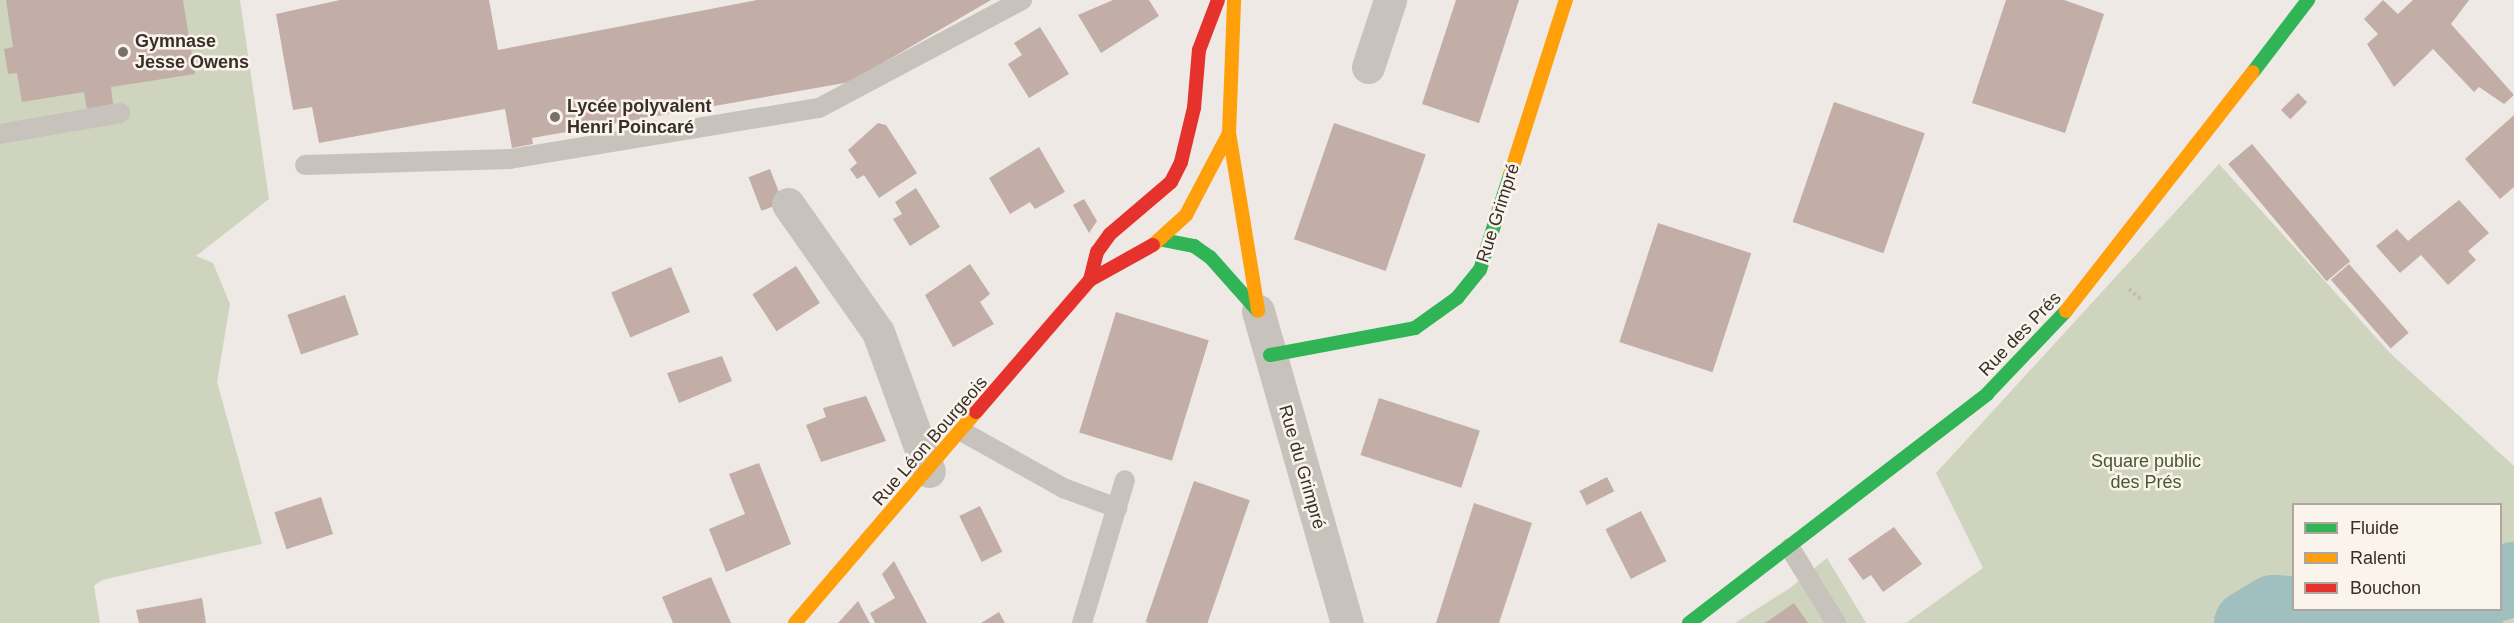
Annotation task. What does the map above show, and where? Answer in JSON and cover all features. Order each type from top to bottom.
[{"type":"street","name":"Rue Léon Bourgeois","points":[[1090,280],[1097,252],[1110,234],[1156,197],[1181,162],[1194,108],[1199,50],[1218,0]]},
{"type":"street","name":"Rue Léon Bourgeois","points":[[795,623],[963,432],[1090,280],[1163,240],[1195,199],[1229,134],[1234,0]]},
{"type":"street","points":[[1368,67],[1390,0]]},
{"type":"street","name":"Rue Grimpré","points":[[1270,355],[1416,328],[1457,298],[1480,270],[1566,0]]},
{"type":"street","name":"Rue des Prés","points":[[1689,623],[1790,548],[1987,394],[2088,288],[2308,0]]},
{"type":"street","points":[[1229,134],[1258,311]]},
{"type":"street","points":[[1156,197],[1195,199],[1219,208],[1242,224]]},
{"type":"street","points":[[788,204],[878,332],[929,471]]},
{"type":"street","points":[[1163,240],[1194,246],[1210,256],[1258,311]]},
{"type":"street","name":"Rue du Grimpré","points":[[1258,311],[1347,623]]},
{"type":"lane","points":[[305,165],[510,159],[819,108],[1022,0]]},
{"type":"lane","points":[[0,134],[120,113]]},
{"type":"lane","points":[[963,432],[1063,488],[1117,508]]},
{"type":"lane","points":[[1082,623],[1125,480]]},
{"type":"lane","points":[[1790,548],[1836,623]]},
{"type":"green space","points":[[0,0],[240,0],[269,199],[196,256],[213,263],[230,304],[217,382],[262,544],[102,580],[94,586],[100,623],[0,623]]},
{"type":"green space","name":"Square public des Prés","points":[[2219,164],[2390,353],[2514,466],[2514,623],[1906,623],[1983,568],[1936,473]]},
{"type":"green space","points":[[1827,558],[1866,623],[1735,623],[1790,588]]},
{"type":"building","name":"Gymnase Jesse Owens","points":[[6,0],[183,0],[195,74],[111,87],[113,104],[87,109],[84,92],[22,102],[17,73],[8,74],[4,49],[13,47]]},
{"type":"building","points":[[340,0],[489,0],[498,50],[757,0],[991,0],[850,82],[532,138],[533,144],[512,148],[505,109],[319,143],[312,107],[293,110],[276,14]]},
{"type":"building","points":[[1113,0],[1149,0],[1159,16],[1101,53],[1078,15]]},
{"type":"building","points":[[1456,0],[1519,0],[1479,123],[1422,104]]},
{"type":"building","points":[[2006,0],[2064,0],[2104,14],[2065,133],[1972,103]]},
{"type":"building","points":[[2383,0],[2398,14],[2413,0],[2469,0],[2451,24],[2514,95],[2504,104],[2479,87],[2474,92],[2433,49],[2394,87],[2367,44],[2378,34],[2364,19]]},
{"type":"building","points":[[1040,27],[1069,74],[1029,98],[1008,64],[1022,55],[1014,43]]},
{"type":"building","points":[[2298,93],[2307,102],[2290,119],[2281,110]]},
{"type":"building","points":[[1834,102],[1925,133],[1883,253],[1793,222]]},
{"type":"building","points":[[2514,115],[2514,187],[2500,199],[2465,159]]},
{"type":"building","points":[[878,123],[886,125],[917,173],[879,198],[864,175],[857,179],[850,169],[857,163],[848,150]]},
{"type":"building","points":[[1334,123],[1426,155],[1386,271],[1294,239]]},
{"type":"building","points":[[2252,144],[2350,261],[2327,281],[2228,164]]},
{"type":"building","points":[[1039,147],[1065,192],[1035,209],[1030,202],[1010,214],[989,178]]},
{"type":"building","points":[[770,169],[783,203],[761,211],[749,177]]},
{"type":"building","points":[[916,188],[940,227],[910,246],[893,219],[902,214],[895,202]]},
{"type":"building","points":[[1084,199],[1097,221],[1089,233],[1073,205]]},
{"type":"building","points":[[2459,200],[2489,233],[2468,251],[2476,260],[2448,285],[2421,255],[2400,273],[2376,246],[2397,229],[2408,241]]},
{"type":"building","points":[[1658,223],[1751,253],[1713,372],[1619,342]]},
{"type":"building","points":[[970,264],[990,294],[980,302],[994,324],[953,347],[925,295]]},
{"type":"building","points":[[2349,264],[2409,333],[2391,348],[2331,280]]},
{"type":"building","points":[[796,266],[820,303],[776,331],[752,294]]},
{"type":"building","points":[[671,267],[690,312],[630,338],[611,292]]},
{"type":"building","points":[[345,295],[359,335],[301,355],[287,315]]},
{"type":"building","points":[[1116,312],[1209,340],[1172,461],[1079,432]]},
{"type":"building","points":[[722,356],[732,381],[679,403],[667,373]]},
{"type":"building","points":[[866,396],[886,441],[821,462],[806,425],[826,417],[823,408]]},
{"type":"building","points":[[1379,398],[1480,431],[1461,488],[1360,455]]},
{"type":"building","points":[[759,463],[791,544],[726,572],[709,529],[745,514],[729,474]]},
{"type":"building","points":[[1607,477],[1614,491],[1587,505],[1579,491]]},
{"type":"building","points":[[1194,481],[1250,500],[1208,623],[1145,622]]},
{"type":"building","points":[[321,497],[333,534],[286,549],[274,512]]},
{"type":"building","points":[[1474,503],[1532,523],[1499,623],[1436,623]]},
{"type":"building","points":[[980,506],[1002,552],[982,562],[959,516]]},
{"type":"building","points":[[1641,511],[1666,561],[1631,579],[1605,529]]},
{"type":"building","points":[[1894,527],[1922,564],[1883,592],[1871,575],[1863,580],[1848,559]]},
{"type":"building","points":[[894,561],[927,623],[875,623],[870,613],[895,598],[882,574]]},
{"type":"building","points":[[711,577],[731,623],[673,623],[662,597]]},
{"type":"building","points":[[202,598],[206,623],[139,623],[136,610]]},
{"type":"building","points":[[858,601],[870,623],[838,623]]},
{"type":"building","points":[[1794,603],[1808,623],[1765,623]]},
{"type":"building","points":[[999,612],[1005,623],[981,623]]},
{"type":"waterway","points":[[2502,587],[2514,574]]},
{"type":"waterway","points":[[2246,623],[2273,607],[2292,608]]},
{"type":"waterway","points":[[2328,611],[2412,623]]},
{"type":"waterway","points":[[2441,623],[2471,611]]},
{"type":"traffic: fast","points":[[2253,72],[2308,0]]},
{"type":"traffic: fast","points":[[1270,355],[1415,328],[1457,298],[1480,270],[1510,175]]},
{"type":"traffic: fast","points":[[1163,240],[1194,246],[1210,257],[1257,310]]},
{"type":"traffic: fast","points":[[1689,623],[1987,394],[2066,311]]},
{"type":"traffic: slow","points":[[1153,245],[1186,215],[1229,133],[1234,0]]},
{"type":"traffic: slow","points":[[1510,175],[1566,0]]},
{"type":"traffic: slow","points":[[2066,311],[2253,72]]},
{"type":"traffic: slow","points":[[1229,133],[1258,311]]},
{"type":"traffic: slow","points":[[795,623],[976,412]]},
{"type":"traffic: jam","points":[[1090,280],[1097,252],[1110,234],[1171,182],[1181,162],[1194,108],[1199,50],[1218,0]]},
{"type":"traffic: jam","points":[[976,412],[1090,280],[1153,245]]},
{"type":"place","name":"Gymnase Jesse Owens","points":[[123,52]]},
{"type":"place","name":"Lycée polyvalent Henri Poincaré","points":[[555,117]]}]
